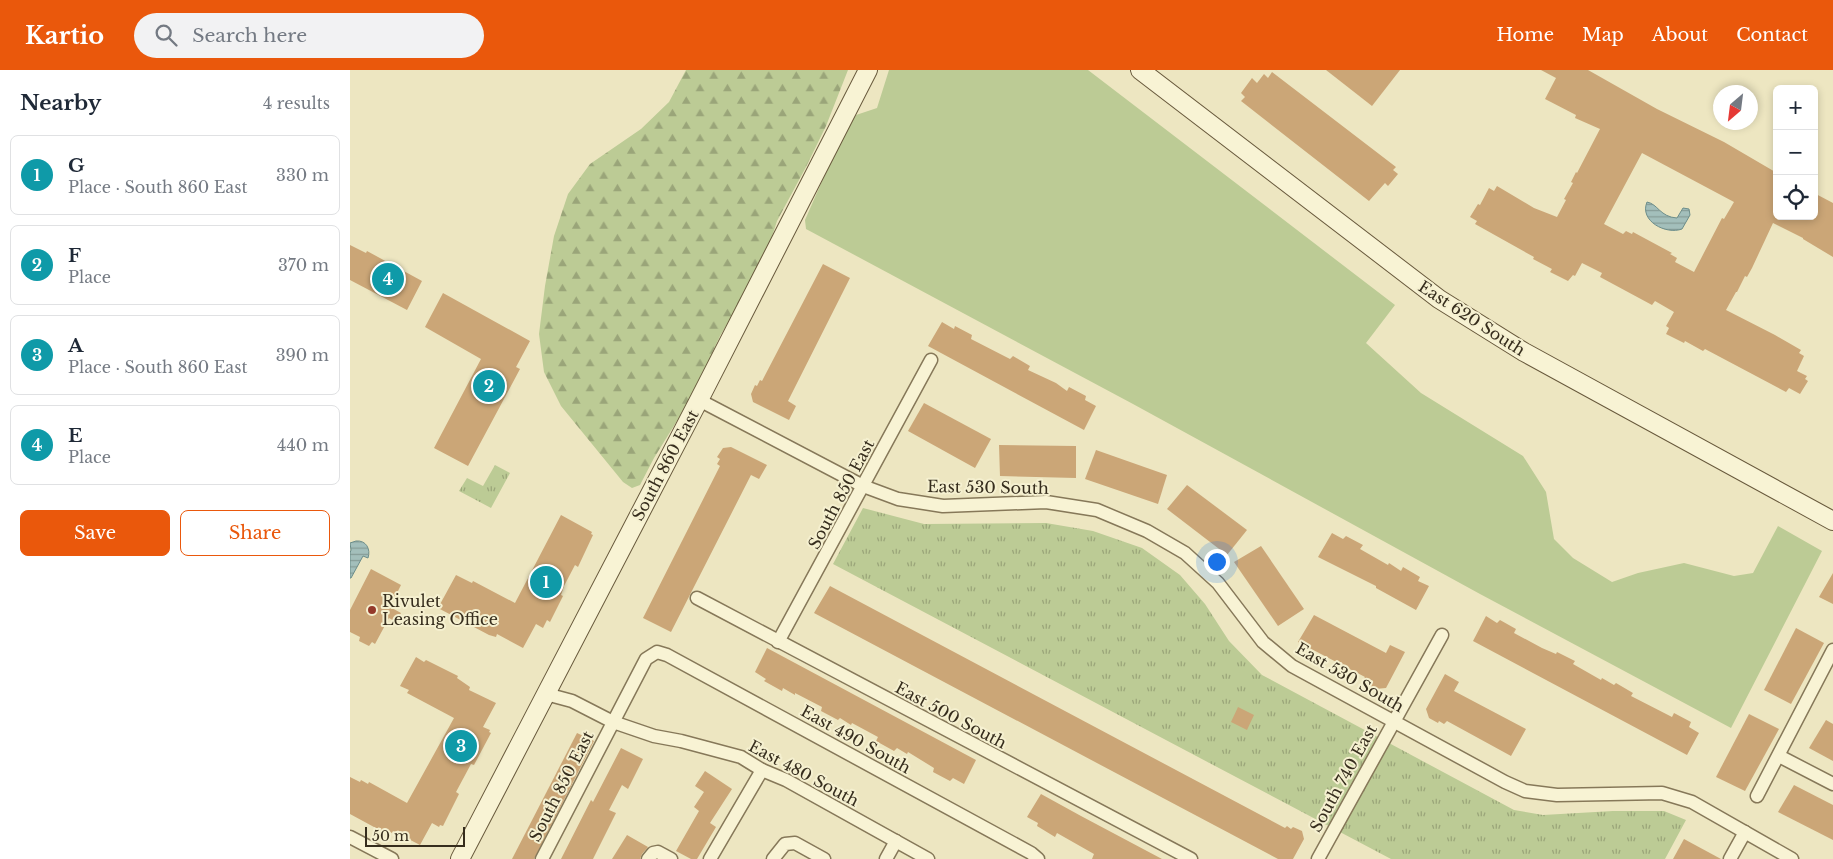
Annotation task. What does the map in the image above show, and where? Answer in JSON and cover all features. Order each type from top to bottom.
[{"type":"street","name":"South 860 East","points":[[460,859],[868,70]]},
{"type":"street","name":"East 620 South","points":[[1140,70],[1439,299],[1524,352],[1833,521]]},
{"type":"street","name":"South 850 East","points":[[778,642],[930,360]]},
{"type":"street","name":"East 530 South","points":[[699,400],[863,486],[898,499],[943,506],[1046,502],[1097,510],[1146,531],[1185,554],[1218,583],[1263,642],[1292,666],[1505,782],[1524,791],[1557,795],[1662,793],[1692,802],[1792,859]]},
{"type":"street","name":"East 500 South","points":[[697,598],[1191,859]]},
{"type":"street","name":"South 740 East","points":[[1318,859],[1442,635]]},
{"type":"street","points":[[1757,796],[1833,650]]},
{"type":"street","name":"South 850 East","points":[[542,859],[646,659],[657,652]]},
{"type":"street","name":"East 490 South","points":[[657,652],[667,655],[1006,839],[1038,859]]},
{"type":"street","name":"East 480 South","points":[[546,694],[572,701],[612,722],[654,736],[681,740],[741,756],[762,770],[786,780],[928,859]]},
{"type":"street","points":[[1779,756],[1833,784]]},
{"type":"street","points":[[710,859],[762,770]]},
{"type":"street","points":[[1730,859],[1745,832]]},
{"type":"street","points":[[350,837],[392,859]]},
{"type":"street","points":[[886,859],[896,841]]},
{"type":"street","points":[[773,859],[785,844],[795,843],[824,859]]},
{"type":"street","points":[[650,856],[658,852],[671,859]]},
{"type":"green space","points":[[686,70],[848,70],[826,126],[777,221],[769,246],[720,336],[680,416],[640,485],[632,488],[623,482],[561,406],[544,372],[539,334],[545,286],[554,236],[568,194],[590,164],[641,129],[669,102]]},
{"type":"green space","points":[[889,70],[1088,70],[1395,305],[1366,343],[1421,393],[1523,456],[1546,492],[1554,539],[1573,558],[1612,582],[1638,573],[1684,563],[1734,576],[1753,573],[1778,526],[1822,551],[1731,728],[806,229],[805,220],[833,156],[856,115],[877,108]]},
{"type":"green space","points":[[495,465],[510,473],[491,508],[459,491],[467,478],[483,486]]},
{"type":"green space","points":[[863,508],[924,524],[1046,523],[1093,531],[1142,548],[1180,575],[1205,604],[1229,641],[1262,675],[1514,810],[1543,815],[1613,811],[1664,811],[1686,820],[1665,859],[1391,859],[833,564]]},
{"type":"water","points":[[1647,202],[1671,217],[1677,218],[1683,208],[1689,209],[1690,215],[1682,229],[1669,230],[1662,228],[1650,220],[1647,215]]},
{"type":"water","points":[[356,541],[363,542],[367,546],[369,555],[368,558],[363,556],[350,578],[350,543]]},
{"type":"building","points":[[1326,70],[1400,70],[1372,106]]},
{"type":"building","points":[[1541,70],[1588,70],[1657,109],[1724,142],[1773,171],[1773,220],[1818,220],[1818,195],[1833,203],[1833,257],[1803,238],[1773,223],[1752,268],[1747,277],[1745,276],[1726,310],[1801,350],[1799,353],[1804,356],[1797,371],[1807,376],[1805,379],[1808,381],[1800,394],[1789,388],[1786,392],[1705,349],[1703,351],[1685,341],[1684,343],[1666,334],[1669,328],[1666,326],[1674,312],[1655,301],[1652,305],[1600,277],[1602,273],[1582,263],[1575,276],[1573,275],[1568,281],[1550,272],[1552,269],[1533,259],[1534,257],[1475,224],[1477,221],[1470,217],[1478,204],[1480,205],[1489,188],[1494,191],[1497,186],[1534,208],[1557,217],[1573,183],[1571,182],[1600,129],[1575,118],[1576,115],[1545,99],[1556,78]],"holes":[[[1642,153],[1734,202],[1724,219],[1722,218],[1694,272],[1675,262],[1677,258],[1670,254],[1672,253],[1633,232],[1632,234],[1626,231],[1623,234],[1604,224]]]},
{"type":"building","points":[[1272,72],[1396,167],[1393,170],[1398,174],[1388,186],[1385,183],[1369,201],[1241,101],[1245,97],[1241,93],[1252,78],[1257,83],[1264,74],[1268,78]]},
{"type":"building","points":[[350,245],[366,253],[367,251],[422,281],[407,310],[350,280]]},
{"type":"building","points":[[823,264],[850,278],[788,401],[796,406],[789,420],[753,402],[751,394],[755,385],[757,386],[760,380],[762,381]]},
{"type":"building","points":[[443,293],[530,341],[516,367],[520,369],[468,466],[434,448],[481,359],[425,327]]},
{"type":"building","points":[[942,322],[954,329],[955,326],[972,335],[971,339],[1010,359],[1013,356],[1030,366],[1028,370],[1056,383],[1067,391],[1069,387],[1086,396],[1085,400],[1096,406],[1084,430],[928,346]]},
{"type":"building","points":[[924,403],[991,439],[975,468],[908,431]]},
{"type":"building","points":[[999,445],[1076,446],[1076,478],[1000,476]]},
{"type":"building","points":[[731,447],[767,465],[759,479],[751,475],[671,632],[643,618],[720,466],[717,464],[720,459],[717,457],[723,448]]},
{"type":"building","points":[[1096,450],[1167,475],[1158,504],[1085,479]]},
{"type":"building","points":[[1187,485],[1247,530],[1227,555],[1167,509]]},
{"type":"building","points":[[561,515],[592,532],[591,534],[593,535],[578,567],[575,565],[564,586],[561,595],[563,596],[550,622],[547,620],[543,628],[536,624],[523,648],[497,634],[496,637],[489,635],[438,608],[456,575],[472,583],[473,581],[515,603]]},
{"type":"building","points":[[1332,533],[1343,539],[1346,536],[1363,545],[1360,549],[1388,565],[1389,563],[1401,571],[1403,567],[1420,577],[1418,581],[1429,586],[1416,610],[1376,588],[1376,586],[1318,557]]},
{"type":"building","points":[[1261,546],[1304,609],[1278,626],[1234,562]]},
{"type":"building","name":"Rivulet Leasing Office","points":[[371,569],[401,585],[390,607],[401,613],[396,622],[389,618],[375,644],[372,642],[369,646],[359,641],[360,637],[350,632],[350,610]]},
{"type":"building","points":[[1833,573],[1833,604],[1819,597]]},
{"type":"building","points":[[830,586],[1285,828],[1287,826],[1291,829],[1293,827],[1302,831],[1304,839],[1293,859],[1278,859],[814,613]]},
{"type":"building","points":[[1314,615],[1386,653],[1390,645],[1405,652],[1386,688],[1375,689],[1368,685],[1370,682],[1363,680],[1365,677],[1298,642]]},
{"type":"building","points":[[1486,616],[1497,623],[1500,620],[1516,629],[1514,633],[1542,648],[1556,654],[1557,652],[1575,661],[1573,664],[1601,680],[1602,678],[1614,685],[1616,683],[1633,693],[1631,696],[1672,717],[1674,713],[1691,722],[1689,727],[1699,733],[1687,755],[1473,641]]},
{"type":"building","points":[[1796,628],[1824,643],[1791,704],[1764,690]]},
{"type":"building","points":[[767,648],[976,760],[964,784],[953,778],[950,781],[933,772],[934,768],[908,752],[907,754],[897,748],[894,751],[876,741],[878,737],[852,723],[851,725],[840,718],[838,720],[821,711],[822,707],[783,688],[782,691],[764,681],[766,679],[755,672]]},
{"type":"building","points":[[416,657],[458,676],[457,678],[470,687],[469,690],[496,703],[483,727],[490,730],[489,732],[491,733],[474,765],[471,764],[456,792],[459,794],[443,826],[440,825],[439,827],[432,823],[420,845],[393,831],[392,833],[386,830],[385,833],[350,814],[350,777],[360,782],[361,780],[368,784],[369,782],[407,803],[454,718],[407,693],[409,690],[400,686]]},
{"type":"building","points":[[1445,674],[1459,682],[1454,691],[1526,729],[1511,756],[1447,721],[1444,724],[1439,721],[1438,723],[1429,718],[1426,709]]},
{"type":"building","points":[[1238,707],[1254,715],[1247,730],[1231,722]]},
{"type":"building","points":[[1749,714],[1779,729],[1745,791],[1716,777]]},
{"type":"building","points":[[1826,720],[1833,724],[1833,761],[1809,748]]},
{"type":"building","points":[[577,733],[594,741],[534,859],[512,859]]},
{"type":"building","points":[[621,748],[643,759],[628,789],[622,785],[609,810],[616,813],[593,859],[561,859],[591,800],[593,802]]},
{"type":"building","points":[[705,771],[732,789],[710,823],[716,827],[697,859],[691,859],[676,851],[699,811],[694,807],[704,792],[695,786]]},
{"type":"building","points":[[1794,785],[1833,805],[1833,840],[1778,812]]},
{"type":"building","points":[[1041,794],[1162,859],[1092,859],[1094,854],[1057,833],[1055,837],[1037,826],[1038,823],[1027,817]]},
{"type":"building","points":[[627,835],[648,847],[640,859],[612,859]]},
{"type":"building","points":[[1684,839],[1721,859],[1673,859]]},
{"type":"place","name":"E","points":[[388,279]]},
{"type":"place","name":"F","points":[[489,386]]},
{"type":"place","name":"G","points":[[546,582]]},
{"type":"place","name":"Rivulet Leasing Office","points":[[372,610]]},
{"type":"place","name":"A","points":[[461,746]]}]
